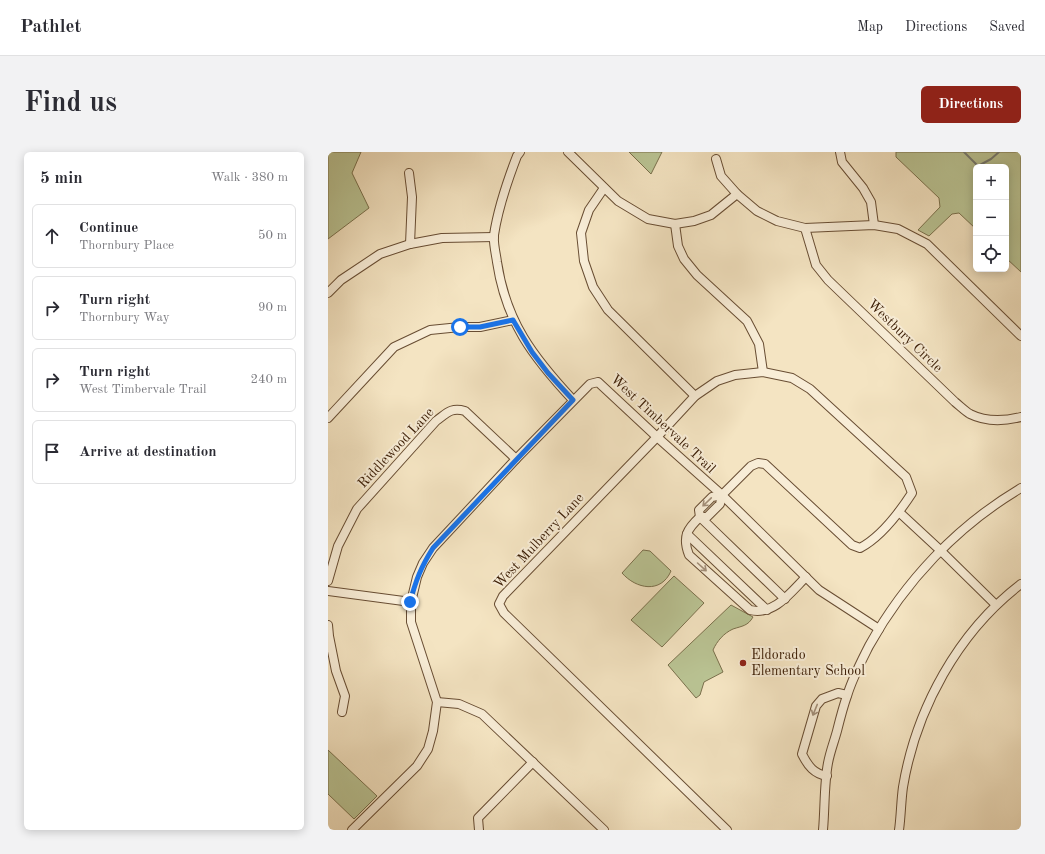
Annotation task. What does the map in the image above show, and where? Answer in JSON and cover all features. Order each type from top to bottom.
[{"type":"street","points":[[520,152],[517,156],[503,193],[494,237],[500,284],[513,320],[532,352],[548,373],[573,400]]},
{"type":"street","points":[[568,152],[618,201],[648,219],[675,224],[694,221],[711,215],[737,194]]},
{"type":"street","points":[[840,152],[842,162],[871,202],[874,225]]},
{"type":"street","points":[[716,159],[721,176],[737,194],[757,211],[778,221],[805,228],[874,225],[898,229],[927,244],[1021,336]]},
{"type":"street","points":[[409,173],[412,197],[410,244]]},
{"type":"street","points":[[604,188],[589,210],[581,233],[584,261],[593,287],[608,310],[695,396]]},
{"type":"street","points":[[675,224],[678,246],[684,259],[697,275],[747,321],[759,344],[763,372]]},
{"type":"street","name":"Westbury Circle","points":[[805,228],[816,265],[828,280],[955,402],[971,414],[993,420],[1006,421],[1021,417]]},
{"type":"street","points":[[328,294],[341,280],[380,254],[410,244],[442,238],[494,237]]},
{"type":"street","points":[[328,418],[394,347],[430,330],[480,327],[513,320]]},
{"type":"street","name":"West Mulberry Lane","points":[[727,830],[504,614],[499,604],[503,596],[695,396],[717,381],[735,375],[763,372],[792,378],[810,389],[906,477],[912,493],[899,512]]},
{"type":"street","name":"West Timbervale Trail","points":[[352,830],[417,766],[428,749],[433,731],[437,702],[411,622],[410,602],[417,577],[424,562],[433,548],[516,459],[590,384],[598,382],[722,495],[819,590],[879,629]]},
{"type":"street","name":"Riddlewood Lane","points":[[328,582],[338,546],[357,509],[436,422],[450,410],[457,409],[465,411],[516,459]]},
{"type":"street","points":[[806,577],[785,599],[777,605],[767,610],[758,612],[750,610],[689,555],[687,549],[688,528],[700,517],[707,517],[720,504],[722,495],[751,466],[758,462],[765,464],[852,545],[860,548],[869,544],[899,512],[996,605]]},
{"type":"street","points":[[823,830],[828,764],[847,695],[860,663],[891,608],[940,550],[971,522],[1002,499],[1021,488]]},
{"type":"street","points":[[700,517],[785,599]]},
{"type":"street","points":[[687,534],[767,610]]},
{"type":"street","points":[[900,830],[903,788],[910,754],[925,709],[948,666],[968,636],[996,605],[1021,584]]},
{"type":"street","points":[[328,591],[410,602]]},
{"type":"street","points":[[328,625],[336,671],[345,696],[342,712]]},
{"type":"street","points":[[827,776],[818,775],[806,762],[802,754],[816,706],[822,699],[838,693],[847,695]]},
{"type":"street","points":[[437,702],[459,704],[482,714],[604,830]]},
{"type":"street","points":[[479,830],[478,818],[533,762]]},
{"type":"green space","points":[[328,152],[361,152],[352,173],[369,208],[328,239]]},
{"type":"green space","points":[[629,152],[662,152],[651,174]]},
{"type":"green space","points":[[896,152],[1021,152],[1021,272],[1009,261],[1009,164],[973,164],[973,226],[959,213],[952,214],[929,236],[918,230],[940,207],[939,198],[896,157]]},
{"type":"green space","points":[[643,550],[650,551],[671,571],[667,578],[655,586],[648,587],[634,583],[622,573]]},
{"type":"green space","points":[[674,576],[704,603],[662,647],[631,620]]},
{"type":"green space","points":[[731,605],[753,617],[747,624],[727,633],[717,643],[713,650],[723,672],[704,682],[700,695],[696,698],[668,665]]},
{"type":"green space","points":[[328,750],[377,796],[354,819],[328,794]]},
{"type":"waterway","points":[[964,152],[978,166],[991,159],[999,152]]},
{"type":"place","name":"Eldorado Elementary School","points":[[743,663]]},
{"type":"route","points":[[410,602],[417,577],[433,548],[573,400],[548,373],[532,352],[513,320],[480,327],[460,327]]}]
